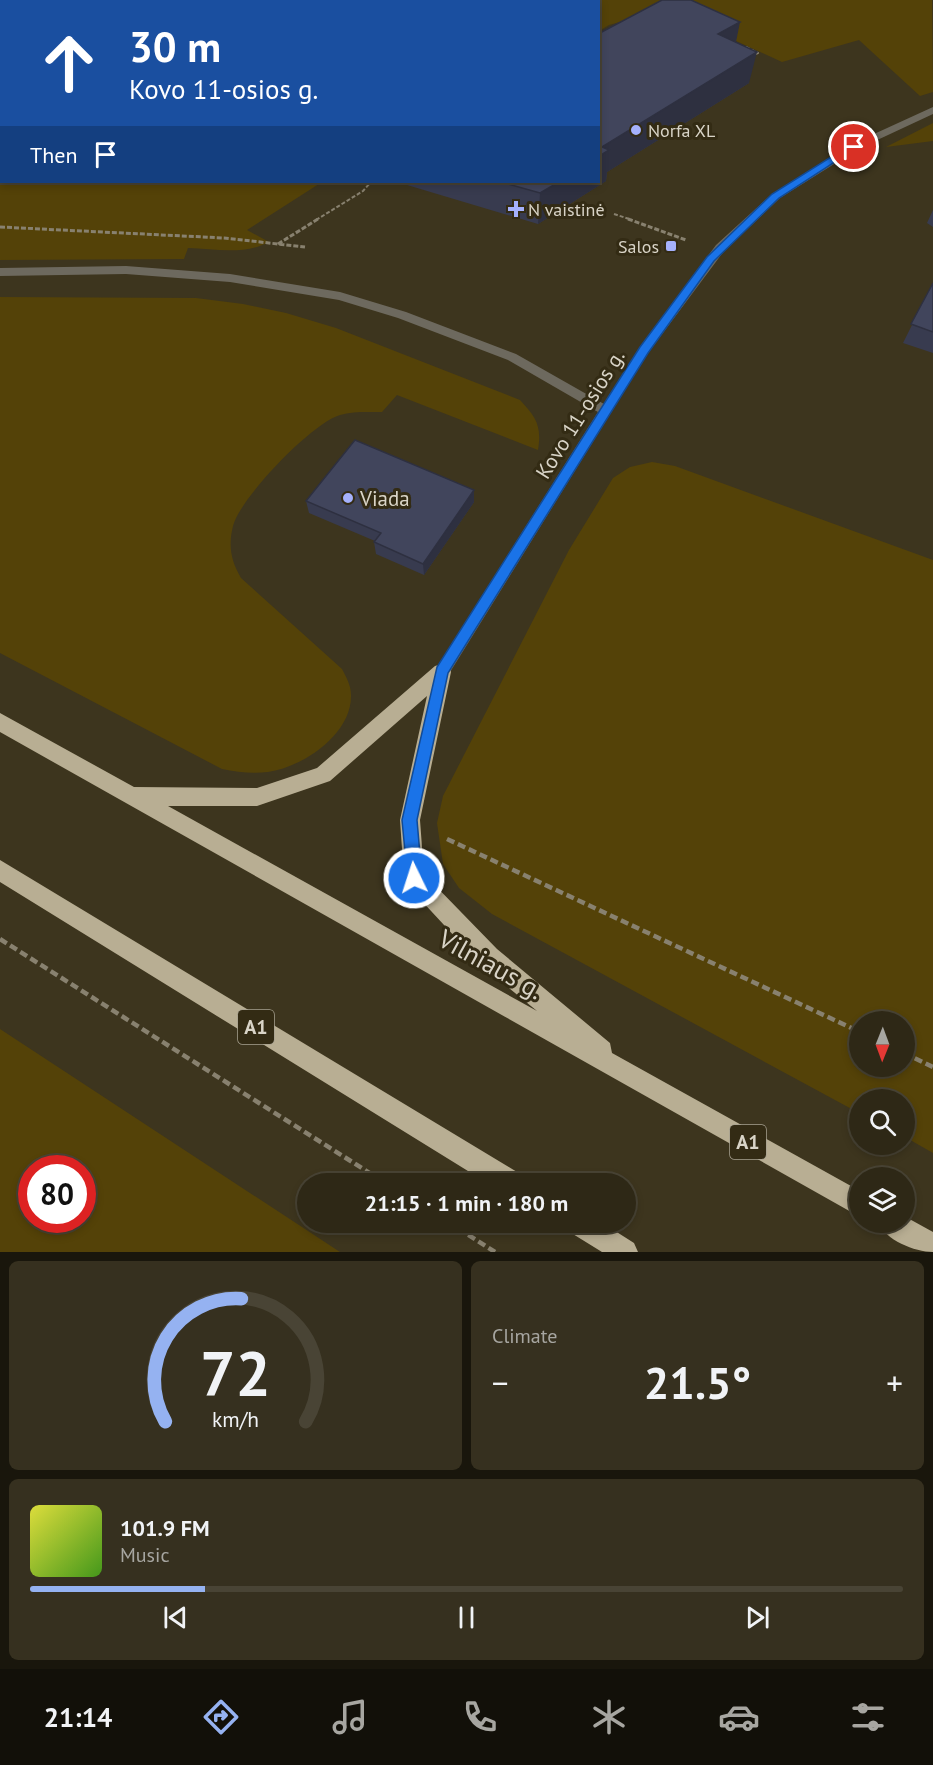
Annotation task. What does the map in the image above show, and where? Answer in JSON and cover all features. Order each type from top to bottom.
[{"type":"highway","points":[[132,796],[257,797],[323,775],[442,672]]},
{"type":"highway","points":[[442,672],[410,820],[414,878],[489,957],[636,1079]]},
{"type":"highway","name":"Vilniaus g.","points":[[0,722],[849,1199]]},
{"type":"highway","name":"A1","points":[[0,870],[495,1173]]},
{"type":"highway","points":[[595,1233],[625,1252]]},
{"type":"highway","points":[[910,1233],[933,1246]]},
{"type":"street","name":"Kovo 11-osios g.","points":[[442,672],[644,350],[720,248],[776,196],[854,147],[933,110]]},
{"type":"street","points":[[0,272],[126,270],[230,278],[340,296],[402,315],[512,357],[606,411]]},
{"type":"path","points":[[738,44],[758,53],[750,57]]},
{"type":"path","points":[[278,244],[363,191],[370,183]]},
{"type":"path","points":[[614,214],[669,236],[720,248]]},
{"type":"path","points":[[0,226],[224,238],[306,247]]},
{"type":"path","points":[[410,820],[523,876],[849,1027]]},
{"type":"path","points":[[0,939],[370,1173]]},
{"type":"path","points":[[915,1058],[933,1067]]},
{"type":"path","points":[[465,1233],[495,1252]]},
{"type":"shaded area","points":[[600,0],[932,0],[933,92],[920,96],[859,40],[782,62],[666,9],[609,25],[600,30]]},
{"type":"shaded area","points":[[933,123],[933,141],[886,147]]},
{"type":"shaded area","points":[[0,183],[320,183],[247,230],[269,242],[250,249],[188,248],[184,259],[0,260]]},
{"type":"shaded area","points":[[0,297],[196,298],[243,304],[286,313],[336,328],[520,400],[536,422],[539,434],[538,450],[397,395],[382,412],[350,413],[328,421],[312,432],[279,463],[238,514],[231,533],[233,559],[241,578],[342,669],[351,691],[349,709],[334,735],[310,756],[296,763],[282,769],[262,773],[222,769],[0,653]]},
{"type":"shaded area","points":[[652,462],[675,466],[933,560],[933,1153],[915,1143],[915,1089],[849,1089],[849,1108],[492,914],[459,888],[443,864],[437,823],[443,796],[569,550],[613,478],[630,467]]},
{"type":"shaded area","points":[[0,1029],[297,1224],[297,1233],[311,1233],[340,1252],[0,1252]]},
{"type":"building","name":"Norfa XL","points":[[662,0],[691,0],[740,22],[718,34],[757,52],[602,147],[609,150],[600,156],[600,33]]},
{"type":"building","points":[[505,183],[557,183],[540,193]]},
{"type":"building","points":[[933,283],[933,332],[911,324]]},
{"type":"building","points":[[355,440],[474,490],[423,564],[374,542],[381,533],[306,501]]},
{"type":"place","name":"Norfa XL","points":[[636,130]]},
{"type":"place","name":"N vaistinė","points":[[516,209]]},
{"type":"place","name":"Salos","points":[[671,246]]},
{"type":"place","name":"Viada","points":[[348,498]]},
{"type":"route","points":[[414,878],[410,820],[442,672],[644,350],[710,259],[776,196],[854,147]]}]
